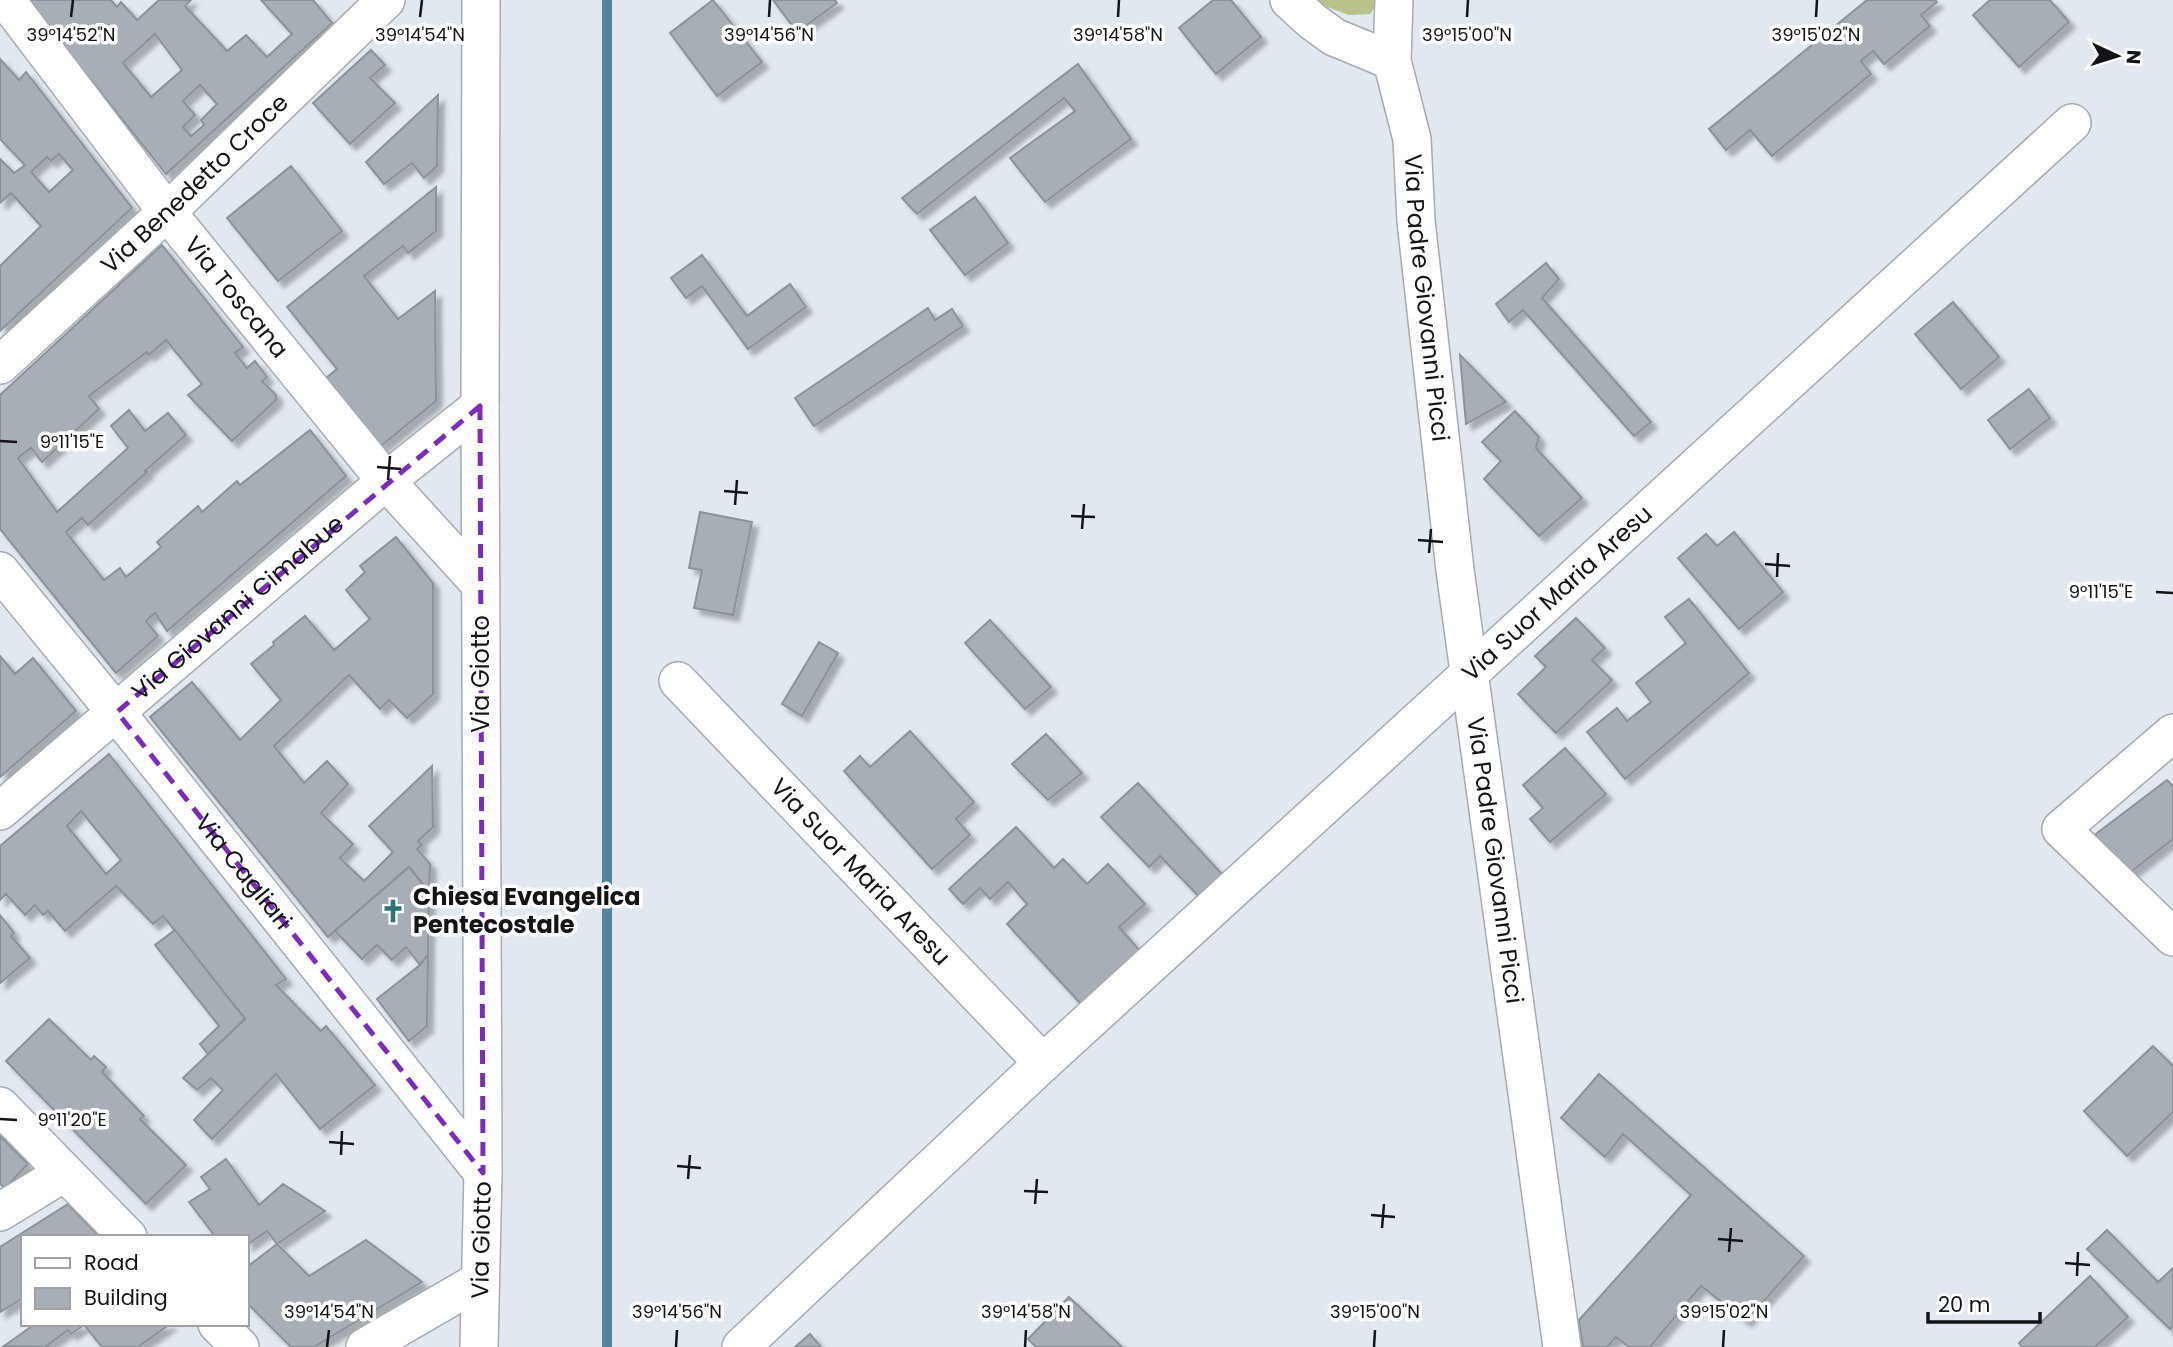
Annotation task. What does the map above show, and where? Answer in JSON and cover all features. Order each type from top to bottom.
[{"type":"street","name":"Via Toscana","points":[[6,0],[167,212],[386,481],[480,584]]},
{"type":"street","name":"Via Benedetto Croce","points":[[0,365],[167,212],[386,0]]},
{"type":"street","name":"Via Giotto","points":[[479,1347],[483,1173],[481,0]]},
{"type":"street","points":[[1289,0],[1334,37],[1392,61]]},
{"type":"street","name":"Via Padre Giovanni Picci","points":[[1394,0],[1392,61],[1412,139],[1419,246],[1455,570],[1562,1347]]},
{"type":"street","name":"Via Suor Maria Aresu","points":[[741,1347],[1043,1063],[2072,123]]},
{"type":"street","name":"Via Giovanni Cimabue","points":[[0,811],[386,481],[480,405]]},
{"type":"street","name":"Via Cagliari","points":[[0,571],[117,712],[483,1173]]},
{"type":"street","name":"Via Suor Maria Aresu","points":[[678,681],[1043,1063]]},
{"type":"street","points":[[2173,733],[2062,829],[2173,937]]},
{"type":"street","points":[[0,1106],[126,1235]]},
{"type":"street","points":[[0,1212],[64,1173]]},
{"type":"street","points":[[365,1347],[479,1282]]},
{"type":"street","points":[[219,1326],[240,1347]]},
{"type":"highlighted area","points":[[480,406],[483,1173],[117,712]]},
{"type":"green space","points":[[1308,0],[1380,0],[1370,14],[1349,15]]},
{"type":"building","points":[[27,0],[111,0],[117,7],[121,2],[137,20],[159,0],[191,0],[185,6],[227,51],[246,35],[267,57],[292,34],[261,0],[313,0],[332,23],[166,174]],"holes":[[[155,34],[182,70],[151,97],[123,63]],[[200,85],[217,104],[201,120],[204,125],[191,136],[183,127],[195,115],[183,101]]]},
{"type":"building","points":[[713,0],[762,62],[717,96],[670,33]]},
{"type":"building","points":[[773,0],[835,0],[837,3],[797,32]]},
{"type":"building","points":[[1213,0],[1231,0],[1261,37],[1216,74],[1179,28]]},
{"type":"building","points":[[1867,0],[1937,2],[1921,15],[1930,26],[1884,64],[1873,51],[1861,61],[1871,74],[1772,156],[1750,130],[1726,150],[1709,129]]},
{"type":"building","points":[[1990,0],[2050,0],[2069,22],[2019,67],[1973,15]]},
{"type":"building","points":[[371,50],[385,65],[370,78],[395,103],[350,144],[313,103]]},
{"type":"building","points":[[0,59],[19,80],[26,72],[132,208],[0,331],[0,266],[41,226],[11,193],[0,203],[0,159],[14,173],[25,165],[0,139]],"holes":[[[59,154],[73,170],[49,192],[31,172],[47,157],[51,161]]]},
{"type":"building","points":[[1078,64],[1131,139],[1045,202],[1010,158],[1075,111],[1064,98],[917,214],[902,198]]},
{"type":"building","points":[[438,95],[437,166],[424,178],[412,163],[384,184],[366,162]]},
{"type":"building","points":[[291,166],[342,231],[278,281],[227,218]]},
{"type":"building","points":[[436,187],[436,231],[408,253],[403,246],[364,276],[398,319],[435,291],[436,401],[381,446],[326,378],[337,369],[287,307]]},
{"type":"building","points":[[975,197],[1008,243],[965,275],[930,230]]},
{"type":"building","points":[[162,245],[243,347],[235,353],[247,368],[255,361],[267,377],[262,381],[276,395],[276,400],[232,441],[188,395],[202,384],[166,340],[149,355],[147,352],[89,396],[99,409],[42,462],[31,448],[18,458],[57,512],[128,448],[111,426],[129,410],[145,431],[168,413],[186,435],[88,525],[82,518],[66,532],[104,580],[120,568],[126,577],[161,547],[157,542],[198,506],[202,512],[237,481],[240,485],[310,430],[346,476],[167,631],[155,613],[146,621],[158,636],[116,673],[0,529],[0,395]]},
{"type":"building","points":[[702,255],[747,316],[790,284],[806,307],[748,349],[702,286],[686,298],[671,278]]},
{"type":"building","points":[[1546,263],[1559,279],[1542,298],[1651,422],[1634,436],[1523,310],[1509,322],[1496,304]]},
{"type":"building","points":[[1953,302],[1999,357],[1961,389],[1915,334]]},
{"type":"building","points":[[928,308],[935,320],[952,309],[963,326],[814,426],[795,398]]},
{"type":"building","points":[[1460,355],[1506,402],[1466,424]]},
{"type":"building","points":[[2029,389],[2050,418],[2010,449],[1988,420]]},
{"type":"building","points":[[1515,411],[1539,437],[1536,448],[1582,498],[1539,536],[1484,479],[1501,461],[1482,442]]},
{"type":"building","points":[[700,512],[752,522],[733,615],[694,608],[702,570],[689,568]]},
{"type":"building","points":[[1734,532],[1783,592],[1739,629],[1678,558],[1706,534],[1717,546]]},
{"type":"building","points":[[396,537],[433,583],[433,694],[407,718],[389,700],[380,709],[349,675],[274,746],[304,783],[327,761],[348,784],[321,813],[353,844],[340,858],[364,881],[393,852],[369,826],[432,766],[433,827],[418,841],[422,845],[417,849],[430,864],[429,892],[409,867],[328,937],[150,717],[192,682],[240,740],[281,700],[251,664],[305,616],[334,650],[370,619],[346,590],[365,572],[360,566]]},
{"type":"building","points":[[1689,599],[1749,673],[1625,779],[1587,732],[1617,708],[1627,721],[1651,702],[1636,683],[1686,643],[1665,617]]},
{"type":"building","points":[[1576,618],[1605,648],[1592,660],[1612,680],[1556,733],[1518,694],[1546,667],[1535,656]]},
{"type":"building","points":[[990,620],[1051,687],[1025,709],[965,643]]},
{"type":"building","points":[[819,642],[838,653],[802,716],[782,704]]},
{"type":"building","points":[[0,656],[15,674],[33,658],[76,711],[0,777]]},
{"type":"building","points":[[910,731],[974,802],[956,819],[970,835],[932,869],[844,771],[860,756],[870,767]]},
{"type":"building","points":[[1046,734],[1082,773],[1048,800],[1012,764]]},
{"type":"building","points":[[1565,748],[1606,794],[1550,842],[1530,819],[1543,808],[1523,785]]},
{"type":"building","points":[[109,754],[286,979],[276,985],[321,1031],[326,1026],[375,1085],[320,1129],[276,1074],[212,1139],[194,1120],[223,1090],[211,1078],[197,1090],[183,1078],[245,1019],[163,916],[153,924],[116,886],[65,931],[48,911],[43,915],[35,905],[25,915],[6,894],[0,900],[0,846]],"holes":[[[81,811],[121,860],[106,874],[67,826]]]},
{"type":"building","points":[[2167,780],[2173,786],[2173,839],[2127,875],[2092,837]]},
{"type":"building","points":[[1138,783],[1232,885],[1209,907],[1160,856],[1149,867],[1101,817]]},
{"type":"building","points":[[1016,827],[1054,868],[1063,859],[1087,884],[1108,864],[1145,904],[1119,927],[1140,951],[1081,1004],[1007,924],[1027,904],[1008,882],[990,899],[980,888],[963,904],[949,889]]},
{"type":"building","name":"Chiesa Evangelica Pentecostale","points":[[409,867],[429,892],[428,955],[420,965],[406,947],[392,960],[377,945],[362,959],[335,931]]},
{"type":"building","points":[[0,915],[14,933],[11,936],[30,958],[0,983]]},
{"type":"building","points":[[175,930],[245,1019],[208,1054],[200,1044],[219,1026],[155,945]]},
{"type":"building","points":[[428,955],[427,1026],[409,1041],[377,999],[420,965]]},
{"type":"building","points":[[49,1019],[91,1060],[94,1056],[106,1067],[102,1072],[144,1116],[140,1119],[186,1165],[146,1204],[6,1061]]},
{"type":"building","points":[[2153,1046],[2173,1066],[2173,1112],[2127,1156],[2084,1111]]},
{"type":"building","points":[[1599,1074],[1804,1256],[1746,1321],[1701,1286],[1650,1347],[1629,1347],[1616,1337],[1607,1347],[1583,1347],[1579,1320],[1691,1195],[1623,1134],[1605,1157],[1561,1118]]},
{"type":"building","points":[[0,1136],[28,1164],[5,1188],[0,1184]]},
{"type":"building","points":[[226,1159],[259,1205],[283,1184],[325,1211],[277,1244],[267,1231],[248,1244],[248,1235],[214,1235],[189,1202],[210,1189],[201,1177]]},
{"type":"building","points":[[68,1204],[98,1235],[21,1235],[21,1299],[0,1312],[0,1247]]},
{"type":"building","points":[[2107,1230],[2158,1282],[2173,1268],[2173,1326],[2170,1329],[2087,1249]]},
{"type":"building","points":[[366,1240],[422,1282],[314,1347],[291,1347],[248,1304],[248,1266],[277,1244],[309,1276]]},
{"type":"building","points":[[2090,1276],[2128,1317],[2095,1347],[2022,1347],[2019,1343]]},
{"type":"building","points":[[1069,1297],[1122,1347],[1036,1347],[1028,1339]]},
{"type":"building","points":[[32,1326],[83,1326],[71,1334],[68,1330],[45,1347],[4,1346]]},
{"type":"building","points":[[85,1326],[167,1326],[138,1347],[102,1347]]},
{"type":"building","points":[[810,1334],[821,1347],[795,1347]]},
{"type":"waterway","points":[[607,0],[607,1347]]},
{"type":"place","name":"Chiesa Evangelica Pentecostale","points":[[393,911]]}]
